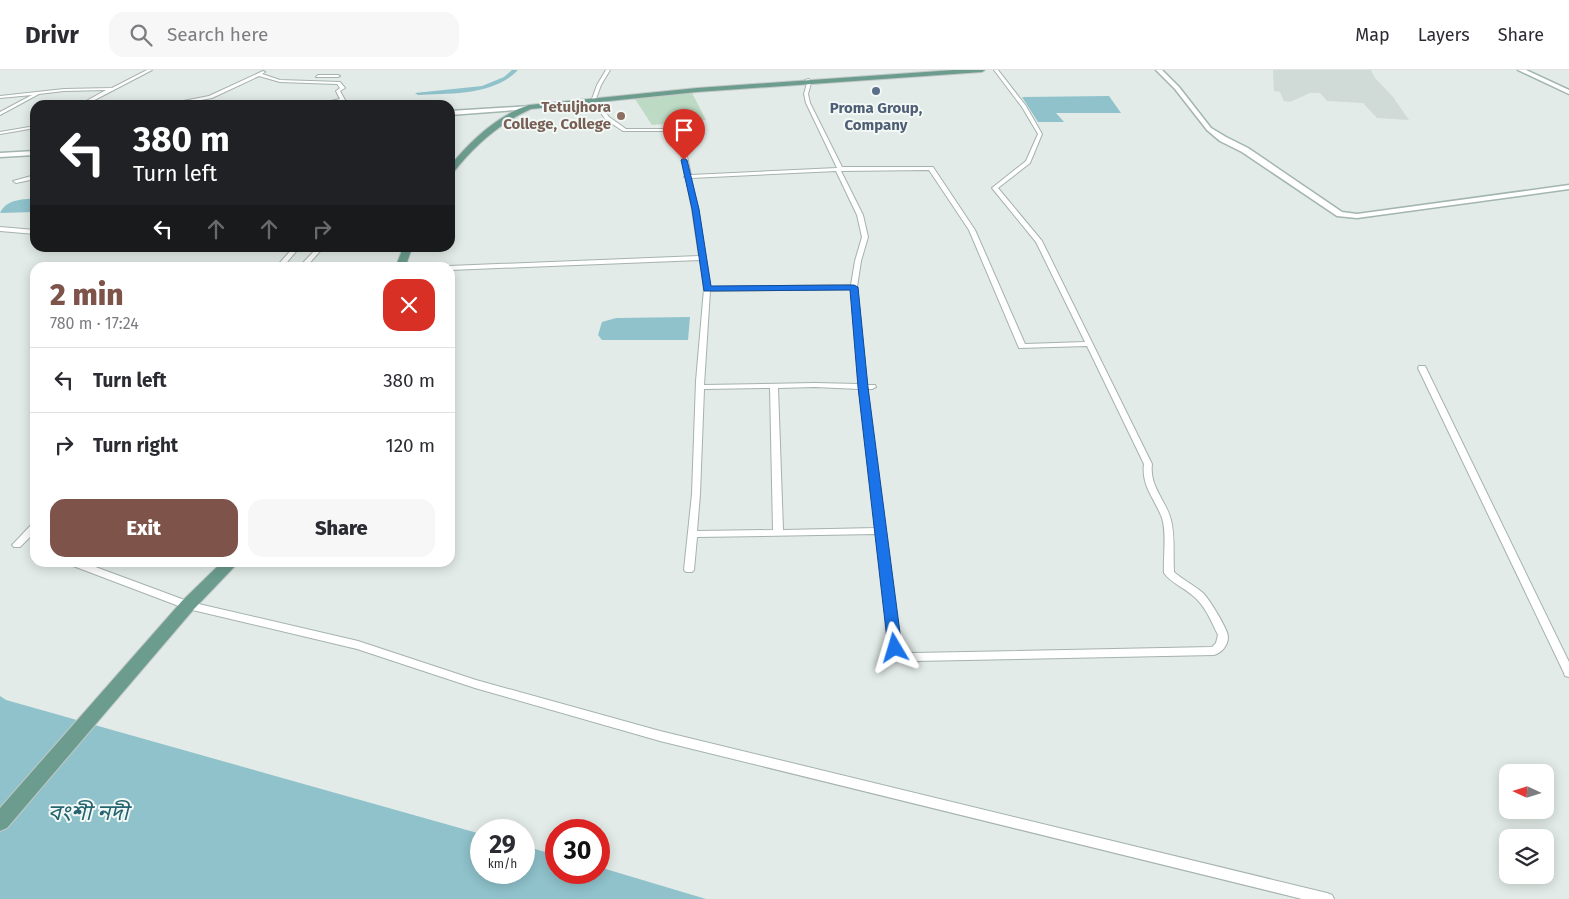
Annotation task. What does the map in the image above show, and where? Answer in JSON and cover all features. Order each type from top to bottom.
[{"type":"main road","points":[[455,158],[498,121],[520,107],[594,98],[949,70]]},
{"type":"main road","points":[[808,81],[982,70]]},
{"type":"main road","points":[[455,165],[510,116],[529,107],[594,98]]},
{"type":"main road","points":[[0,822],[219,567]]},
{"type":"main road","points":[[188,605],[227,567]]},
{"type":"street","points":[[91,100],[150,70]]},
{"type":"street","points":[[193,100],[210,97],[266,70]]},
{"type":"street","points":[[608,70],[594,98],[607,118],[625,130],[664,130],[672,134],[681,143],[695,209],[707,289],[690,570]]},
{"type":"street","points":[[808,81],[806,94],[808,103],[860,215],[865,238],[858,261],[854,287],[863,387],[880,531],[895,648],[900,656],[1214,651],[1218,649],[1223,640],[1223,635],[1207,606],[1198,595],[1175,580],[1169,573],[1167,520],[1159,507],[1147,476],[1148,464],[1039,241],[995,188],[1028,162],[1040,134],[1024,107],[996,70]]},
{"type":"street","points":[[1159,70],[1177,88],[1209,129],[1283,174],[1340,214],[1346,216],[1569,187]]},
{"type":"street","points":[[1521,70],[1569,92]]},
{"type":"street","points":[[258,74],[292,82],[338,83],[343,88],[338,91],[343,100]]},
{"type":"street","points":[[272,78],[338,76]]},
{"type":"street","points":[[0,97],[64,90],[113,89]]},
{"type":"street","points":[[0,114],[39,93]]},
{"type":"street","points":[[455,113],[529,107]]},
{"type":"street","points":[[0,132],[30,128]]},
{"type":"street","points":[[0,155],[30,152]]},
{"type":"street","points":[[687,176],[839,169],[931,168],[972,230],[1022,346],[1089,344]]},
{"type":"street","points":[[16,181],[30,178]]},
{"type":"street","points":[[0,229],[30,232]]},
{"type":"street","points":[[283,262],[292,252]]},
{"type":"street","points":[[307,262],[316,252]]},
{"type":"street","points":[[455,268],[703,258]]},
{"type":"street","points":[[707,289],[854,287]]},
{"type":"street","points":[[1422,368],[1569,673]]},
{"type":"street","points":[[774,386],[778,532]]},
{"type":"street","points":[[700,387],[872,387]]},
{"type":"street","points":[[17,545],[30,531]]},
{"type":"street","points":[[692,534],[880,531]]},
{"type":"street","points":[[85,567],[188,605],[358,646],[475,684],[660,736],[1327,899]]},
{"type":"shaded area","points":[[1273,70],[1371,70],[1375,78],[1393,97],[1409,120],[1377,118],[1363,103],[1327,101],[1320,93],[1310,93],[1290,102],[1284,101],[1280,92],[1274,91]]},
{"type":"green space","points":[[692,93],[706,120],[652,125],[635,99]]},
{"type":"water","points":[[1109,96],[1121,113],[1056,113],[1064,122],[1038,122],[1022,97]]},
{"type":"water","points":[[30,199],[30,212],[0,213],[6,205]]},
{"type":"water","points":[[690,317],[688,340],[602,340],[598,335],[602,322],[616,318]]},
{"type":"water","name":"বংশী নদী","points":[[0,696],[6,700],[470,831],[470,884],[535,884],[535,849],[545,852],[545,884],[610,884],[610,870],[706,899],[0,899]]},
{"type":"waterway","points":[[418,93],[470,90],[483,87],[506,78],[515,70]]},
{"type":"place","name":"Proma Group, Company","points":[[876,91]]},
{"type":"place","name":"Tetuljhora College, College","points":[[621,116]]},
{"type":"route","points":[[684,160],[695,209],[707,289],[854,287],[863,387],[895,648]]}]
